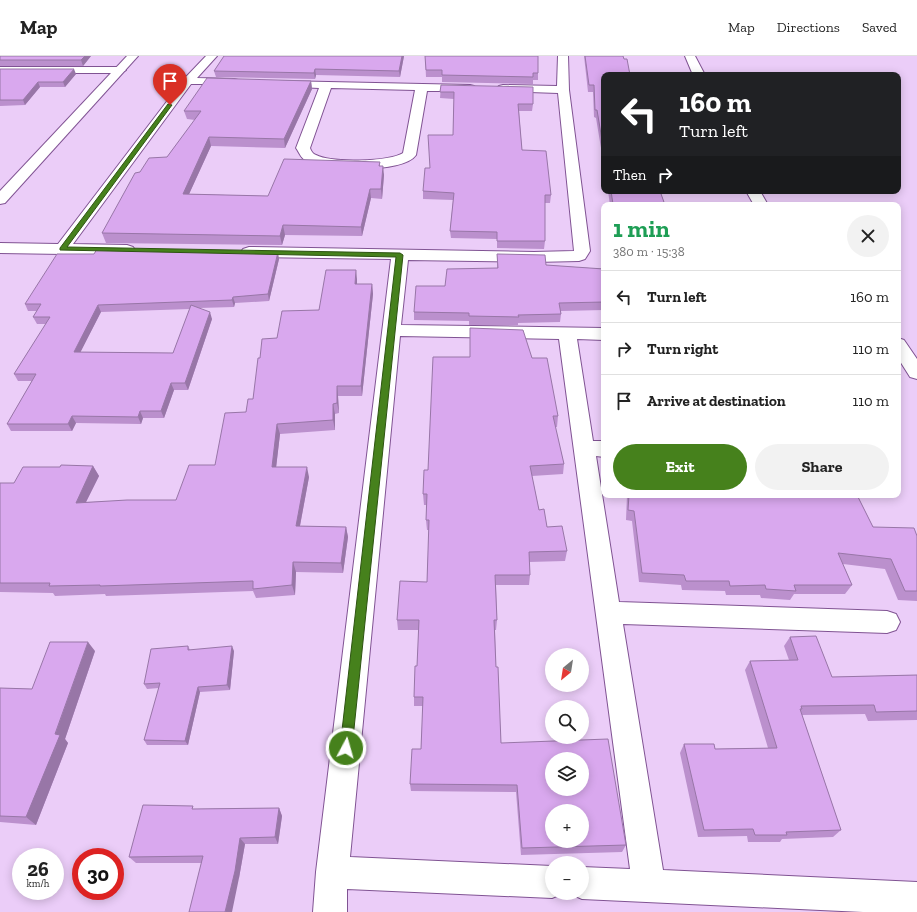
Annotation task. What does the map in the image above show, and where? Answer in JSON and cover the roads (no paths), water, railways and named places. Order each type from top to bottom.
[{"type":"street","points":[[0,200],[133,56]]},
{"type":"street","points":[[62,249],[188,81],[212,56]]},
{"type":"street","points":[[235,252],[576,257],[581,254],[563,90],[563,56]]},
{"type":"street","points":[[690,56],[698,72]]},
{"type":"street","points":[[0,70],[120,70]]},
{"type":"street","points":[[188,81],[242,83]]},
{"type":"street","points":[[272,83],[563,90]]},
{"type":"street","points":[[326,85],[304,148],[305,153],[310,157],[325,161],[354,163],[393,162],[409,155],[422,86]]},
{"type":"street","points":[[0,248],[140,250]]},
{"type":"street","points":[[330,912],[332,872],[400,255]]},
{"type":"street","points":[[392,330],[601,334]]},
{"type":"street","points":[[566,334],[594,449],[608,613],[649,886]]},
{"type":"street","points":[[901,349],[917,373]]},
{"type":"street","points":[[608,613],[887,622]]},
{"type":"street","points":[[332,872],[545,882]]},
{"type":"street","points":[[589,883],[917,898]]}]
